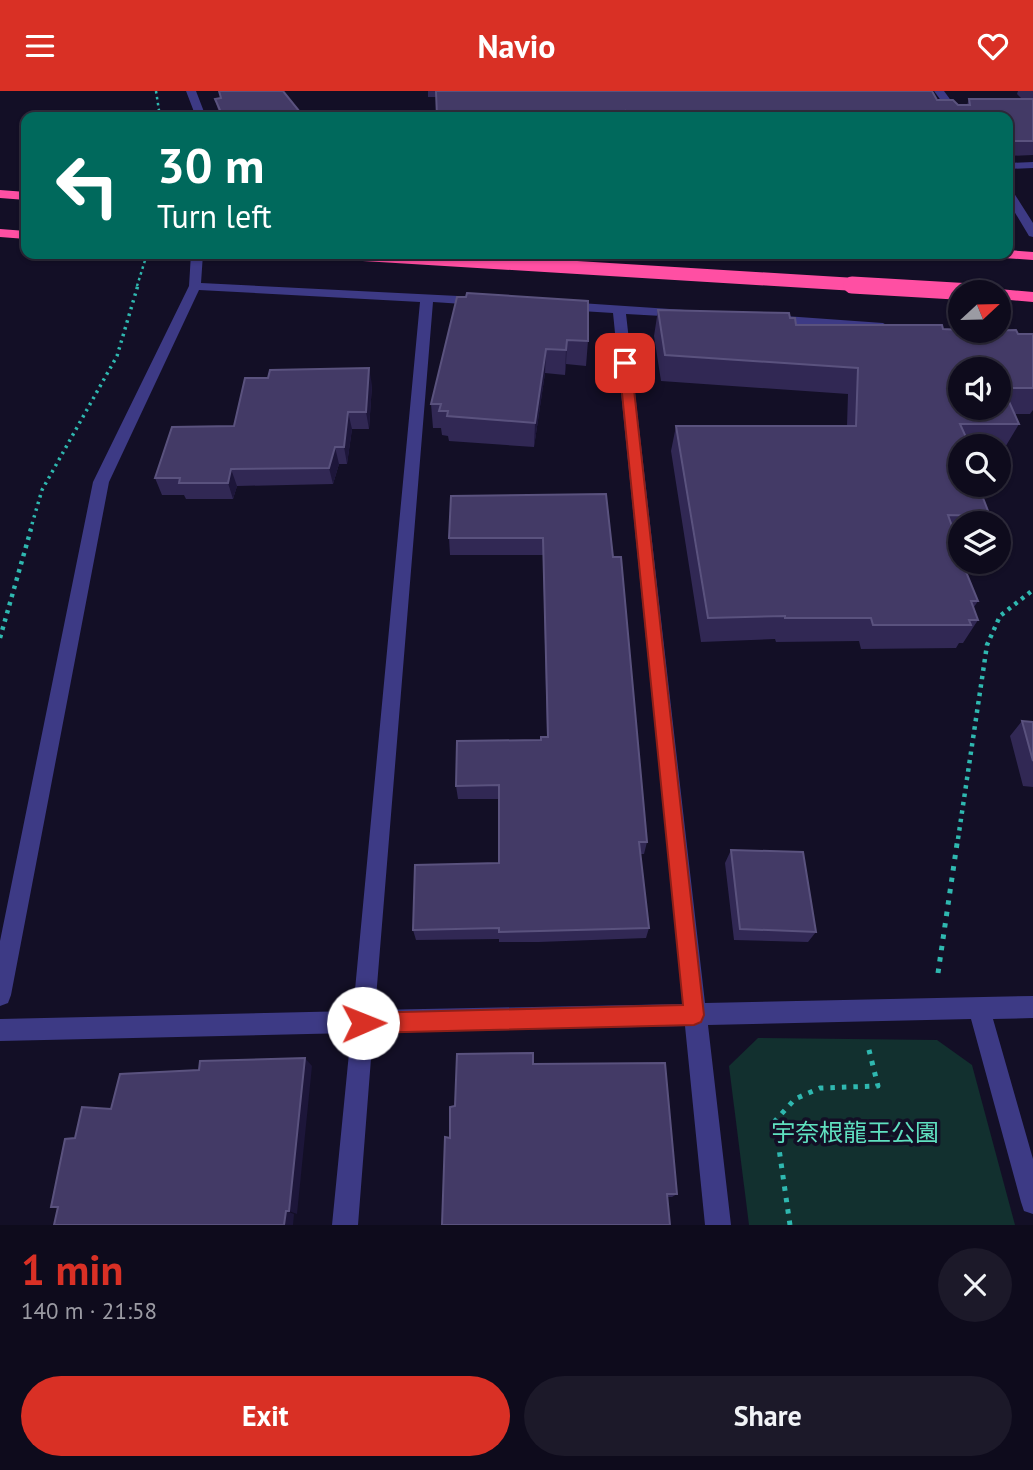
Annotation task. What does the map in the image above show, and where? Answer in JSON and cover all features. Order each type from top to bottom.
[{"type":"highway","points":[[0,194],[21,196]]},
{"type":"highway","points":[[0,233],[21,235]]},
{"type":"highway","points":[[1013,255],[1033,256]]},
{"type":"highway","points":[[436,259],[948,291]]},
{"type":"highway","points":[[1012,295],[1033,297]]},
{"type":"street","points":[[191,91],[199,112]]},
{"type":"street","points":[[939,91],[954,112]]},
{"type":"street","points":[[1013,166],[1033,165]]},
{"type":"street","points":[[1013,200],[1032,228]]},
{"type":"street","points":[[1013,226],[1032,228]]},
{"type":"street","points":[[0,995],[101,482],[195,286],[197,259]]},
{"type":"street","points":[[195,286],[496,302]]},
{"type":"street","points":[[345,1225],[427,298]]},
{"type":"street","points":[[550,305],[688,314]]},
{"type":"street","points":[[619,309],[718,1225]]},
{"type":"street","points":[[757,318],[895,328]]},
{"type":"street","points":[[0,1030],[1033,1007]]},
{"type":"street","points":[[979,1009],[1033,1202]]},
{"type":"path","points":[[156,91],[159,112]]},
{"type":"path","points":[[0,638],[42,490],[117,356],[146,259]]},
{"type":"path","points":[[933,1010],[987,645],[1000,617],[1033,590]]},
{"type":"path","points":[[790,1225],[775,1121],[795,1099],[820,1088],[878,1086],[860,1011]]},
{"type":"green space","name":"宇奈根龍王公園","points":[[758,1038],[937,1040],[972,1065],[1015,1225],[749,1225],[729,1066]]},
{"type":"building","points":[[219,91],[283,91],[300,112],[221,112],[215,99],[221,98]]},
{"type":"building","points":[[436,91],[932,91],[937,100],[953,100],[958,105],[970,105],[969,99],[1033,99],[1033,141],[1013,141],[1013,112],[437,112]]},
{"type":"building","points":[[467,293],[588,301],[588,341],[567,340],[566,350],[546,349],[535,423],[447,416],[448,411],[439,411],[441,404],[431,404],[457,297],[466,297]]},
{"type":"building","points":[[658,310],[789,313],[790,318],[795,318],[796,325],[942,325],[943,329],[948,329],[948,343],[1012,343],[1012,330],[1016,330],[1018,334],[1033,334],[1033,388],[1011,388],[1011,357],[948,357],[948,420],[1011,420],[1011,406],[1019,424],[960,424],[965,434],[948,434],[948,497],[983,497],[988,511],[948,511],[948,574],[967,574],[978,601],[971,601],[978,620],[969,620],[971,625],[873,625],[871,618],[708,618],[676,426],[856,426],[858,368],[665,355]]},
{"type":"building","points":[[369,368],[366,412],[348,412],[344,447],[335,447],[329,468],[231,469],[228,483],[179,483],[180,478],[155,478],[172,427],[234,426],[245,378],[268,378],[270,370]]},
{"type":"building","points":[[606,494],[613,557],[621,557],[647,842],[639,842],[649,928],[499,932],[499,928],[413,930],[415,865],[499,863],[499,785],[456,786],[457,741],[541,740],[541,737],[548,737],[543,538],[449,538],[451,496]]},
{"type":"building","points":[[1022,721],[1033,722],[1033,761]]},
{"type":"building","points":[[731,850],[803,852],[816,932],[740,929]]},
{"type":"building","points":[[533,1053],[533,1064],[665,1063],[677,1194],[667,1194],[670,1225],[442,1225],[445,1137],[450,1138],[450,1107],[455,1106],[457,1054]]},
{"type":"building","points":[[305,1058],[289,1211],[286,1211],[284,1225],[54,1225],[58,1207],[51,1207],[65,1139],[75,1138],[82,1107],[111,1109],[120,1074],[199,1070],[200,1061]]},
{"type":"route","points":[[363,1023],[694,1015],[625,363]]}]
